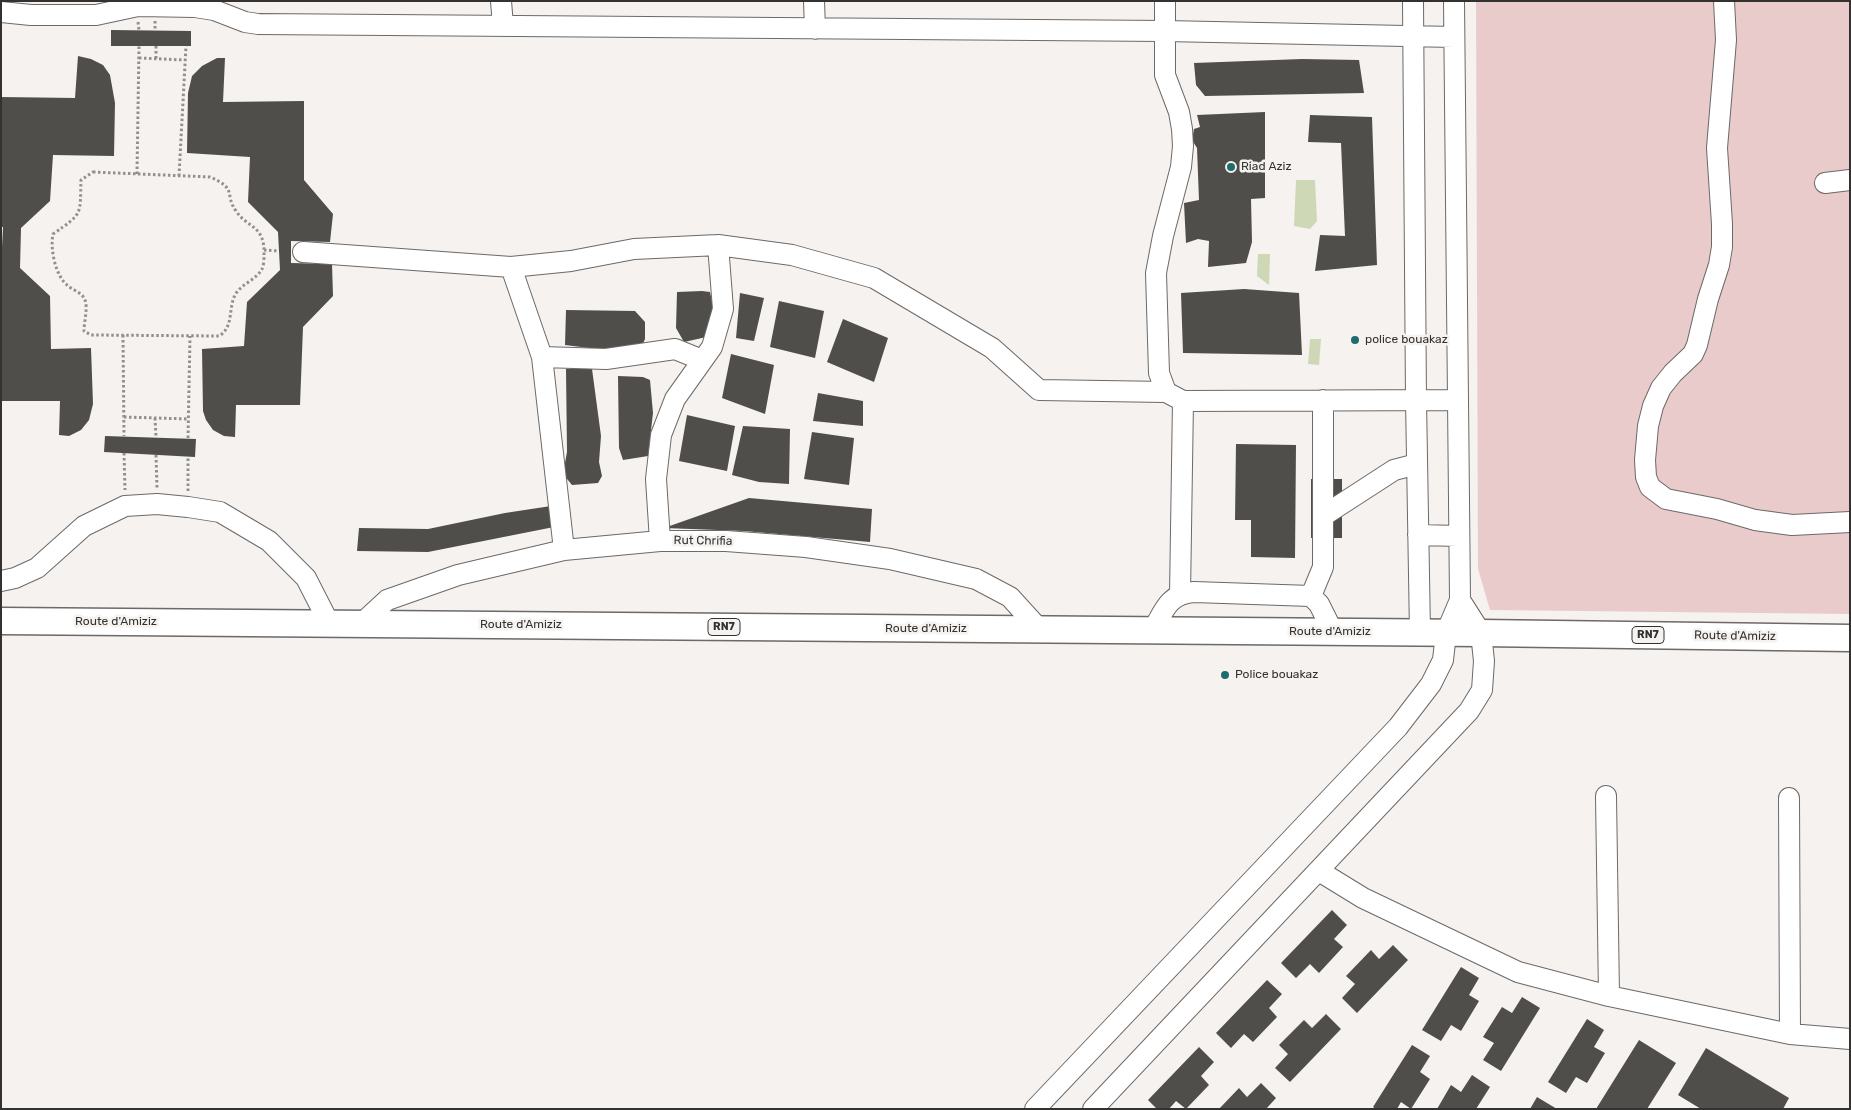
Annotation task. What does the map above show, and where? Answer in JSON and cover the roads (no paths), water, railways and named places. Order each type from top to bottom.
[{"type":"main road","name":"Route d'Amiziz","points":[[1,621],[1481,633],[1850,638]]},
{"type":"street","points":[[501,1],[503,26]]},
{"type":"street","points":[[814,1],[815,29]]},
{"type":"street","points":[[1165,1],[1165,75],[1179,112],[1183,146],[1156,273],[1159,373],[1175,396],[1180,594]]},
{"type":"street","points":[[1413,1],[1420,633]]},
{"type":"street","points":[[1035,1109],[1398,727],[1432,684],[1443,660],[1446,633],[1460,600],[1454,1]]},
{"type":"street","points":[[1724,1],[1726,40],[1717,148],[1722,247],[1719,265],[1708,299],[1697,345],[1693,354],[1673,373],[1661,388],[1653,406],[1648,426],[1645,460],[1646,477],[1650,487],[1666,499],[1717,509],[1755,520],[1792,525],[1850,522]]},
{"type":"street","points":[[1,12],[32,15],[96,15],[138,6],[179,4],[214,10],[245,22],[258,24],[1165,31],[1454,37]]},
{"type":"street","points":[[1825,183],[1850,180]]},
{"type":"street","points":[[303,252],[510,266],[571,261],[634,249],[718,245],[792,255],[874,278],[992,348],[1039,390],[1323,400],[1458,400]]},
{"type":"street","points":[[660,541],[656,479],[661,435],[675,398],[712,347],[723,309],[718,245]]},
{"type":"street","points":[[510,266],[542,357],[564,550]]},
{"type":"street","points":[[542,357],[606,359],[675,349],[702,360]]},
{"type":"street","points":[[1311,596],[1324,567],[1323,400]]},
{"type":"street","points":[[1323,516],[1394,470],[1417,464]]},
{"type":"street","points":[[1,581],[15,578],[37,568],[84,526],[125,506],[157,504],[188,507],[220,512],[269,541],[306,578],[329,623]]},
{"type":"street","points":[[1418,535],[1459,536]]},
{"type":"street","name":"Rut Chrifia","points":[[361,624],[387,600],[458,575],[564,550],[660,541],[726,541],[806,547],[890,559],[976,579],[1010,597],[1040,630]]},
{"type":"street","points":[[1153,630],[1169,602],[1180,594],[1194,592],[1311,596],[1319,604],[1333,632]]},
{"type":"street","points":[[1093,1109],[1469,711],[1482,690],[1484,661],[1481,633],[1460,600]]},
{"type":"street","points":[[1606,796],[1609,996]]},
{"type":"street","points":[[1789,798],[1790,1034]]},
{"type":"street","points":[[1318,870],[1363,898],[1518,972],[1609,996],[1790,1034],[1850,1039]]},
{"type":"place","name":"Riad Aziz","points":[[1231,167]]},
{"type":"place","name":"police bouakaz","points":[[1355,340]]},
{"type":"place","name":"Police bouakaz","points":[[1225,675]]}]
